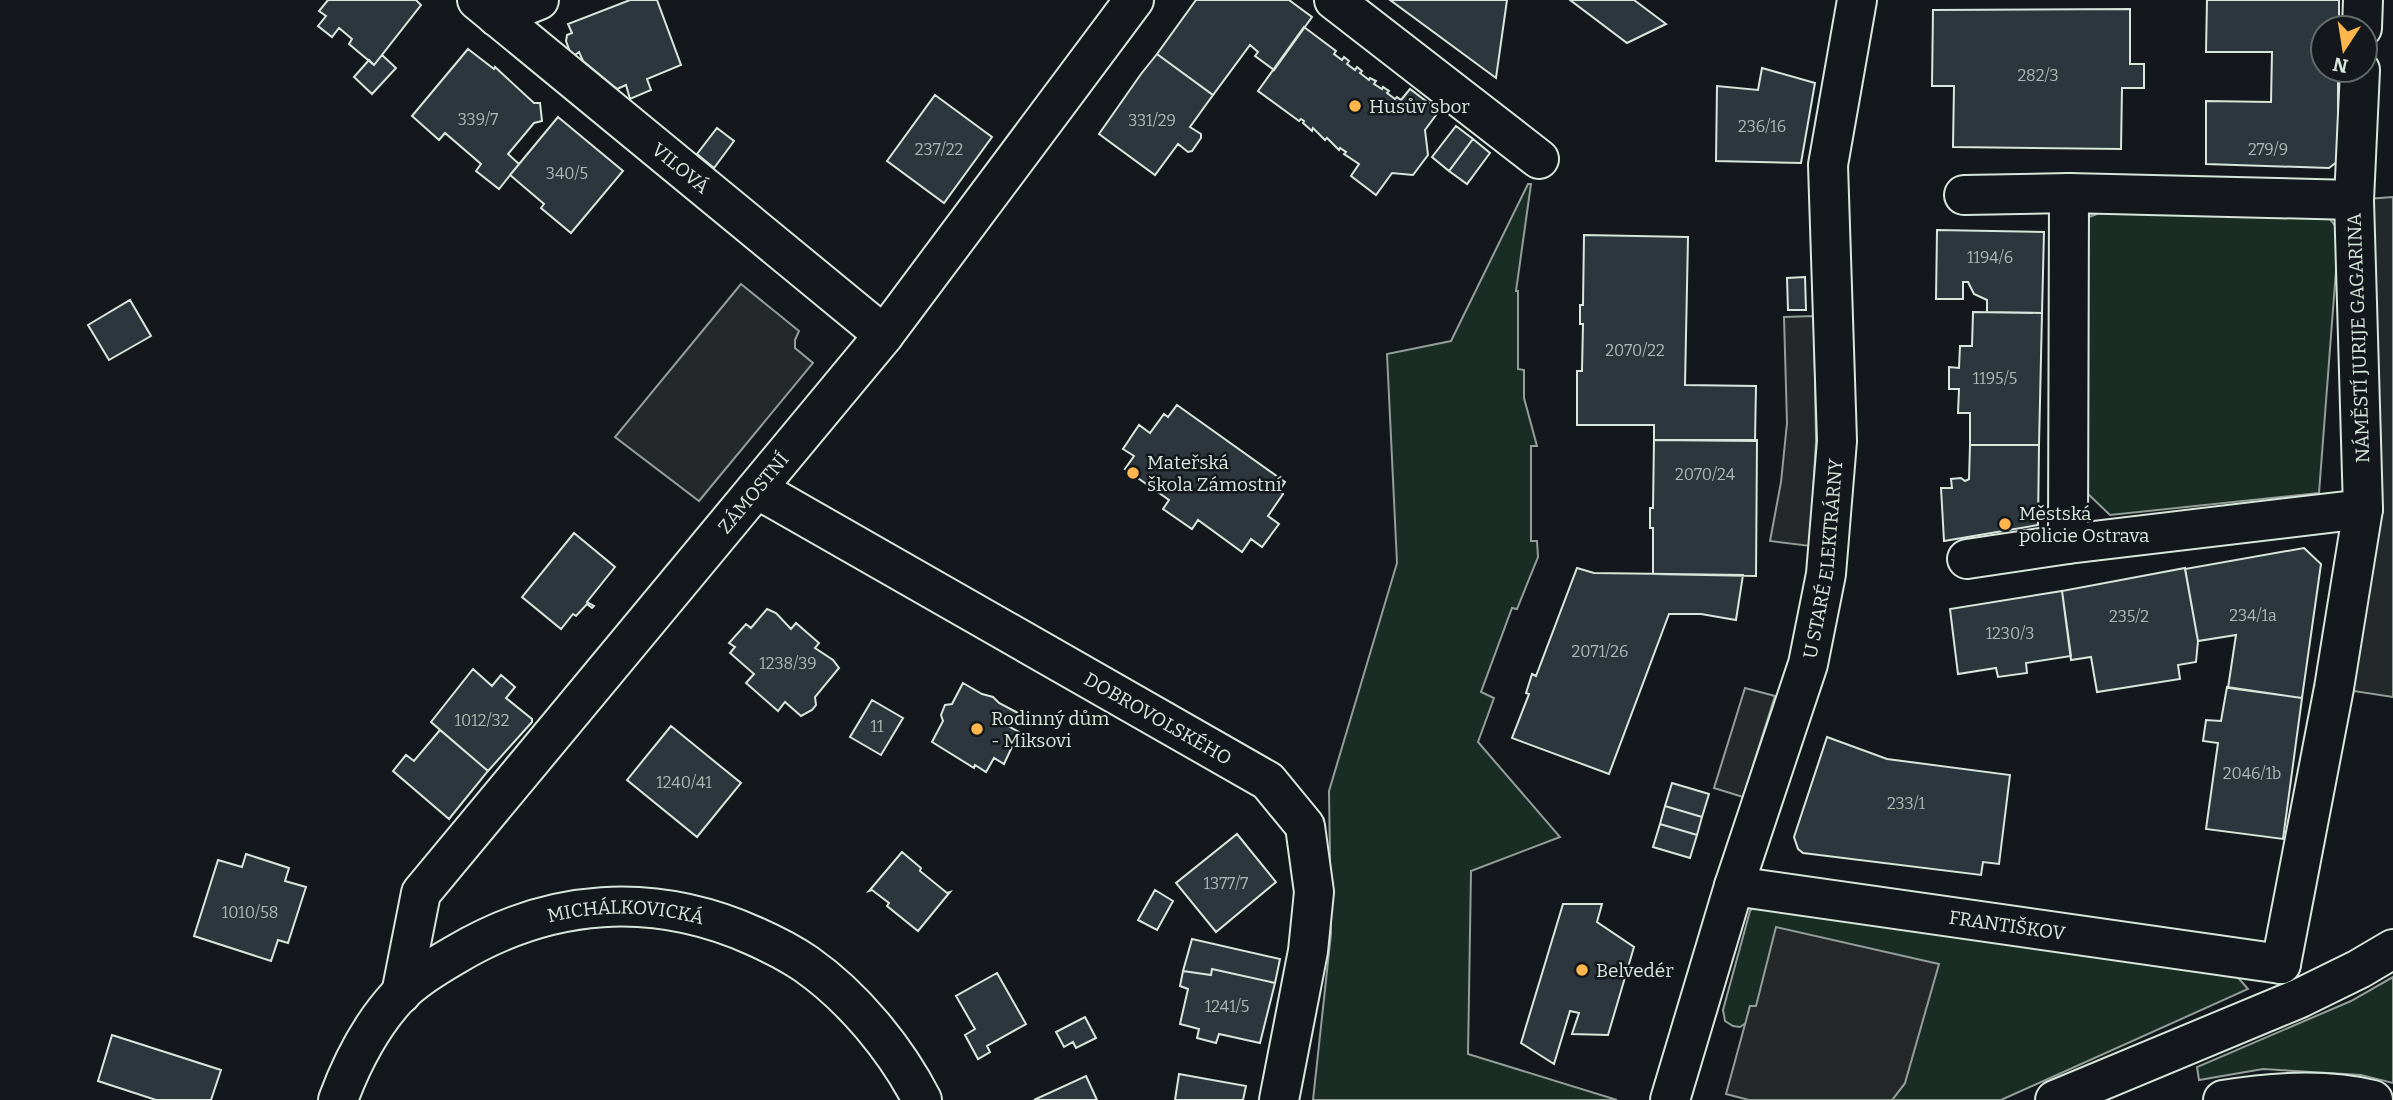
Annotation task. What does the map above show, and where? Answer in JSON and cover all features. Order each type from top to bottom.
[{"type":"street","points":[[487,8],[539,0]]},
{"type":"street","name":"ZÁMOSTNÍ","points":[[401,994],[421,893],[884,335],[1134,0]]},
{"type":"street","points":[[1334,0],[1539,159]]},
{"type":"street","name":"U STARÉ ELEKTRÁRNY","points":[[1670,1100],[1734,886],[1808,664],[1827,564],[1837,441],[1828,165],[1857,0]]},
{"type":"street","name":"VILOVÁ","points":[[487,8],[884,335]]},
{"type":"street","points":[[2354,200],[2359,84]]},
{"type":"street","points":[[2068,544],[2070,194]]},
{"type":"street","name":"NÁMĚSTÍ JURIJE GAGARINA","points":[[1964,195],[2070,194],[2354,200],[2364,509],[2334,688],[2281,964]]},
{"type":"street","name":"DOBROVOLSKÉHO","points":[[757,489],[1268,781],[1305,826],[1314,892],[1308,951],[1279,1100]]},
{"type":"street","points":[[1968,559],[2068,544],[2364,509]]},
{"type":"street","name":"FRANTIŠKOV","points":[[1734,886],[2281,964]]},
{"type":"street","name":"MICHÁLKOVICKÁ","points":[[338,1100],[368,1036],[401,994],[443,962],[504,929],[536,919],[571,909],[631,905],[666,909],[733,927],[806,963],[861,1015],[891,1051],[922,1100]]},
{"type":"street","points":[[2054,1100],[2300,998],[2359,970],[2393,949]]},
{"type":"street","points":[[2281,964],[2300,998]]},
{"type":"street","points":[[2223,1100],[2259,1094],[2311,1093],[2373,1100]]},
{"type":"green space","points":[[1528,184],[1531,184],[1516,291],[1518,369],[1524,370],[1524,398],[1537,446],[1531,446],[1531,541],[1537,541],[1538,557],[1517,609],[1512,608],[1481,692],[1494,698],[1478,742],[1560,837],[1471,871],[1468,1054],[1617,1100],[1313,1100],[1331,934],[1329,791],[1397,563],[1387,354],[1451,341]]},
{"type":"green space","points":[[2105,211],[2329,218],[2339,231],[2319,493],[2110,515],[2085,491],[2085,236],[2089,217]]},
{"type":"green space","points":[[1756,904],[2227,965],[2248,989],[2001,1100],[1892,1100],[1905,1083],[1756,1007],[1750,1006],[1746,1023],[1740,1027],[1725,1021],[1723,1010],[1750,911]]},
{"type":"green space","points":[[2393,977],[2393,1083],[2361,1075],[2263,1069],[2199,1080],[2197,1067],[2351,1001]]},
{"type":"shaded area","points":[[2393,197],[2393,697],[2334,688],[2363,509],[2354,200]]},
{"type":"shaded area","points":[[741,284],[799,331],[795,348],[813,363],[699,501],[615,437]]},
{"type":"shaded area","points":[[1814,316],[1816,441],[1810,546],[1770,541],[1781,482],[1787,423],[1784,317]]},
{"type":"shaded area","points":[[1745,688],[1775,696],[1743,797],[1714,788]]},
{"type":"shaded area","points":[[1776,927],[1939,964],[1905,1083],[1892,1100],[1749,1100],[1726,1094],[1750,1006],[1756,1006]]},
{"type":"building","points":[[328,0],[416,0],[421,5],[374,65],[349,44],[352,39],[339,28],[332,37],[318,26],[326,16],[319,11]]},
{"type":"building","points":[[630,0],[657,0],[681,65],[647,79],[651,90],[630,99],[626,85],[617,89],[583,61],[579,52],[575,55],[570,52],[566,41],[567,35],[572,33],[568,24]]},
{"type":"building","points":[[1196,0],[1289,0],[1312,17],[1274,70],[1255,56],[1258,52],[1250,45],[1213,95],[1157,54]]},
{"type":"building","points":[[1390,0],[1507,0],[1496,78]]},
{"type":"building","points":[[1570,0],[1634,0],[1666,24],[1627,43]]},
{"type":"building","points":[[2207,0],[2339,0],[2339,14],[2309,14],[2309,84],[2338,84],[2338,161],[2329,168],[2206,164],[2206,101],[2271,102],[2272,52],[2206,52]]},
{"type":"building","points":[[2130,9],[2130,64],[2144,64],[2144,88],[2122,88],[2121,149],[1953,147],[1954,86],[1932,86],[1933,10]]},
{"type":"building","name":"Husův sbor","points":[[1304,27],[1336,51],[1334,54],[1342,60],[1344,57],[1349,61],[1347,64],[1355,70],[1357,67],[1362,71],[1360,73],[1369,80],[1370,78],[1376,81],[1374,84],[1389,91],[1387,93],[1395,99],[1397,97],[1401,100],[1410,89],[1439,111],[1425,130],[1428,155],[1413,175],[1392,173],[1376,195],[1351,176],[1359,164],[1344,154],[1346,152],[1340,148],[1339,150],[1313,128],[1312,131],[1304,121],[1299,121],[1258,91]]},
{"type":"building","points":[[468,49],[494,69],[495,67],[534,103],[540,103],[542,121],[534,123],[508,154],[519,164],[499,189],[476,171],[481,164],[445,133],[439,140],[412,116]]},
{"type":"building","points":[[1157,54],[1213,95],[1190,127],[1201,134],[1192,151],[1188,152],[1178,144],[1155,175],[1099,134]]},
{"type":"building","points":[[382,55],[396,68],[372,94],[354,77],[369,60],[374,65]]},
{"type":"building","points":[[1762,68],[1815,83],[1801,163],[1716,161],[1717,86],[1758,90]]},
{"type":"building","points":[[935,95],[992,137],[944,203],[887,161]]},
{"type":"building","points":[[558,117],[623,171],[571,233],[541,208],[544,204],[510,175]]},
{"type":"building","points":[[1456,126],[1473,139],[1449,171],[1432,157]]},
{"type":"building","points":[[717,128],[734,141],[714,168],[697,154]]},
{"type":"building","points":[[1473,139],[1490,153],[1467,184],[1449,171]]},
{"type":"building","points":[[1937,230],[2044,232],[2042,313],[1987,312],[1987,300],[1974,294],[1968,282],[1963,282],[1963,299],[1936,299]]},
{"type":"building","points":[[1584,235],[1688,237],[1685,385],[1756,386],[1755,441],[1654,440],[1654,425],[1577,425],[1577,371],[1582,371],[1583,324],[1580,324],[1580,305],[1583,305]]},
{"type":"building","points":[[1805,277],[1806,310],[1788,310],[1787,278]]},
{"type":"building","points":[[130,300],[151,336],[109,360],[88,325]]},
{"type":"building","points":[[1973,312],[2042,313],[2039,445],[1970,445],[1970,413],[1958,413],[1959,389],[1949,389],[1949,367],[1959,368],[1960,346],[1972,346]]},
{"type":"building","points":[[1177,405],[1285,482],[1279,491],[1283,494],[1268,516],[1279,524],[1262,547],[1251,539],[1242,552],[1198,520],[1192,529],[1163,509],[1169,500],[1125,469],[1134,456],[1123,449],[1139,425],[1150,433],[1164,414],[1168,417]]},
{"type":"building","points":[[1654,440],[1757,440],[1756,576],[1653,574],[1650,508],[1653,508]]},
{"type":"building","points":[[1970,445],[2039,445],[2038,525],[1944,541],[1941,488],[1952,488],[1951,479],[1969,479]]},
{"type":"building","points":[[574,533],[615,567],[587,602],[594,606],[592,608],[587,604],[576,616],[573,614],[561,629],[522,597]]},
{"type":"building","points":[[2304,548],[2321,564],[2302,698],[2228,688],[2236,635],[2198,641],[2185,569]]},
{"type":"building","points":[[1577,568],[1594,573],[1743,575],[1736,620],[1701,614],[1669,614],[1609,774],[1512,738],[1529,694],[1526,693],[1532,674],[1536,676]]},
{"type":"building","points":[[2185,568],[2198,641],[2196,662],[2178,665],[2180,679],[2097,692],[2091,657],[2071,660],[2062,591]]},
{"type":"building","points":[[2062,591],[2071,656],[2026,663],[2027,673],[1998,677],[1996,668],[1958,674],[1950,609]]},
{"type":"building","points":[[767,609],[776,613],[791,629],[796,623],[819,643],[815,648],[833,660],[839,668],[815,697],[816,705],[801,716],[785,702],[778,711],[746,683],[754,674],[730,653],[735,647],[729,643],[746,624],[751,628]]},
{"type":"building","points":[[473,669],[492,686],[501,675],[515,687],[506,698],[532,719],[488,771],[431,722]]},
{"type":"building","name":"Rodinný dům - Miksovi","points":[[963,683],[1018,713],[1010,727],[1019,732],[1004,764],[994,758],[986,772],[975,765],[974,768],[932,742],[943,721],[941,715],[945,705],[952,704]]},
{"type":"building","points":[[2227,687],[2302,698],[2283,839],[2206,829],[2218,743],[2203,741],[2206,720],[2221,721]]},
{"type":"building","points":[[872,700],[903,718],[881,755],[850,737]]},
{"type":"building","points":[[671,726],[741,783],[697,837],[627,780]]},
{"type":"building","points":[[440,730],[488,771],[449,819],[393,771],[406,755],[414,761]]},
{"type":"building","points":[[1827,737],[1887,759],[2010,775],[1999,864],[1983,862],[1981,875],[1803,853],[1798,849],[1794,837]]},
{"type":"building","points":[[1672,783],[1709,794],[1702,817],[1665,806]]},
{"type":"building","points":[[1665,806],[1702,817],[1697,835],[1660,824]]},
{"type":"building","points":[[1660,824],[1697,835],[1690,858],[1653,847]]},
{"type":"building","points":[[1237,834],[1276,882],[1216,932],[1176,883]]},
{"type":"building","points":[[902,852],[921,868],[920,871],[947,893],[950,892],[918,931],[887,906],[889,903],[872,890],[869,891]]},
{"type":"building","points":[[246,854],[289,868],[285,881],[306,887],[288,943],[278,940],[271,961],[194,936],[218,860],[242,867]]},
{"type":"building","points":[[1155,890],[1173,901],[1157,930],[1138,920]]},
{"type":"building","points":[[1563,904],[1602,904],[1597,922],[1634,947],[1608,1035],[1572,1034],[1579,1013],[1570,1011],[1554,1064],[1521,1043]]},
{"type":"building","points":[[1192,939],[1280,959],[1275,983],[1212,969],[1211,975],[1183,971]]},
{"type":"building","points":[[1212,969],[1275,983],[1260,1043],[1219,1034],[1216,1043],[1197,1038],[1199,1029],[1180,1024],[1188,989],[1180,986],[1183,971],[1211,975]]},
{"type":"building","points":[[997,973],[1026,1024],[987,1046],[990,1052],[978,1059],[965,1035],[975,1029],[956,996]]},
{"type":"building","points":[[1085,1017],[1096,1038],[1076,1048],[1073,1042],[1064,1047],[1056,1032]]},
{"type":"building","points":[[112,1035],[221,1070],[211,1100],[156,1100],[98,1081]]},
{"type":"building","points":[[1179,1074],[1246,1086],[1243,1100],[1175,1100]]},
{"type":"building","points":[[1086,1076],[1097,1100],[1034,1100]]},
{"type":"place","name":"Husův sbor","points":[[1355,106]]},
{"type":"place","name":"Mateřská škola Zámostní","points":[[1133,473]]},
{"type":"place","name":"Městská policie Ostrava","points":[[2005,524]]},
{"type":"place","name":"Rodinný dům - Miksovi","points":[[977,729]]},
{"type":"place","name":"Belvedér","points":[[1582,970]]}]
